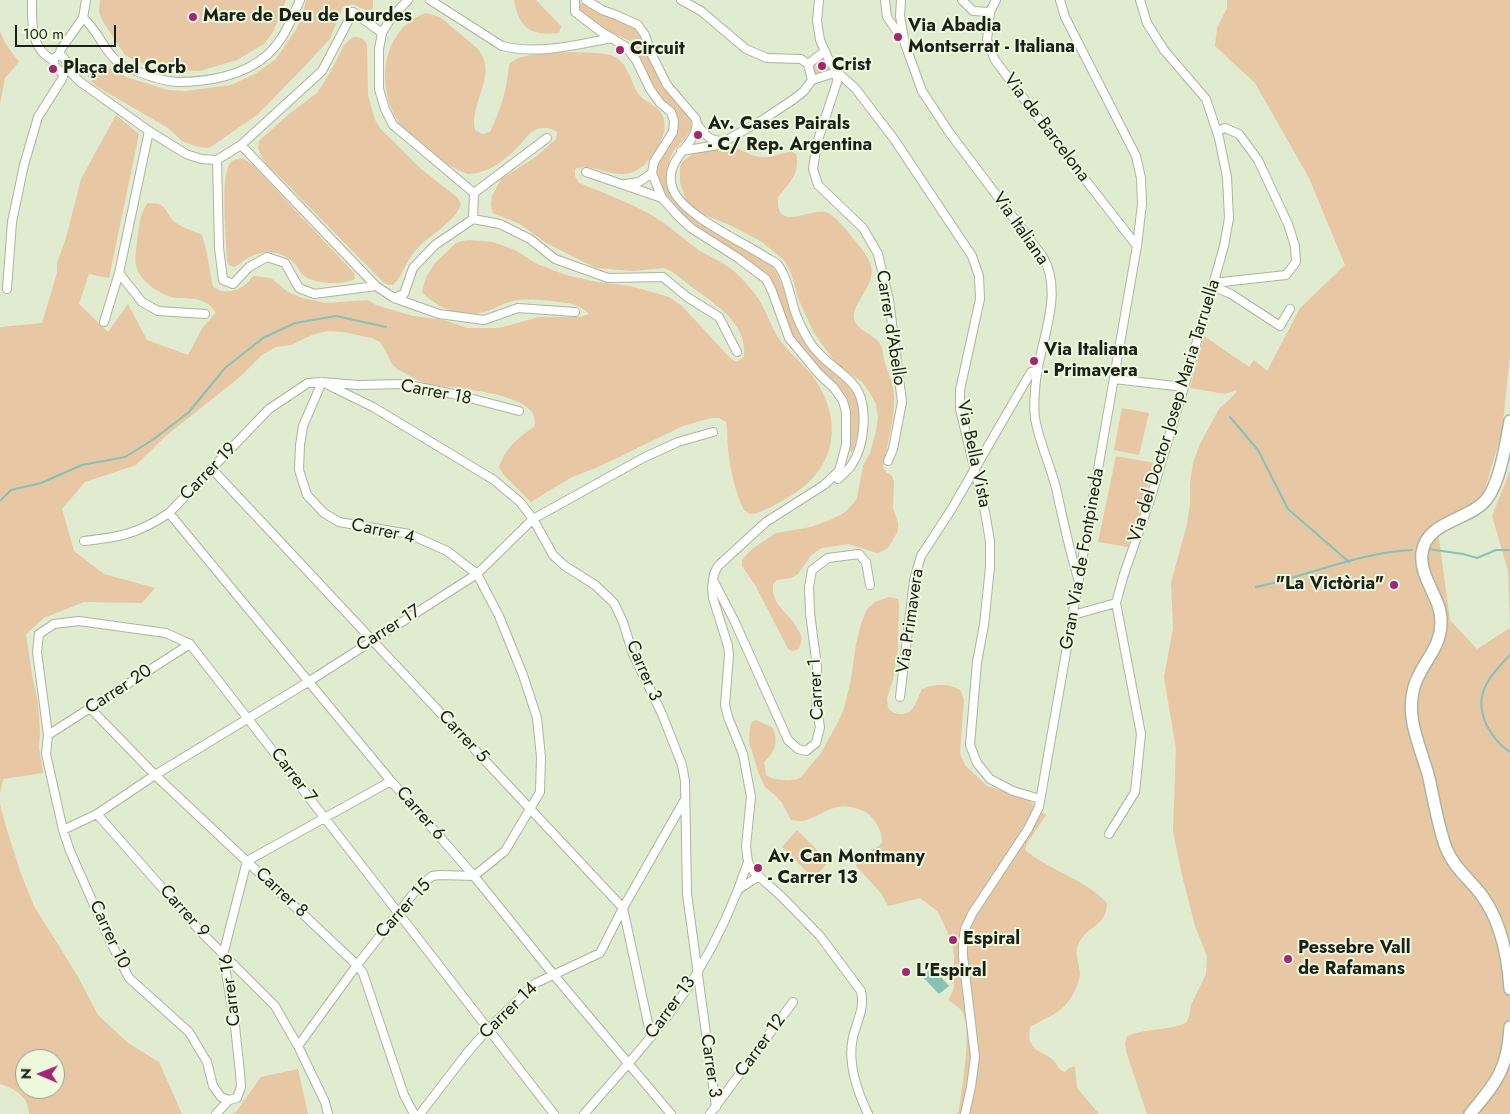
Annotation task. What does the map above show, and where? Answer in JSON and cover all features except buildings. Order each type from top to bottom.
[{"type":"main road","points":[[1510,421],[1494,486],[1486,500],[1478,508],[1434,531],[1423,546],[1423,572],[1439,608],[1441,628],[1437,644],[1414,685],[1411,709],[1415,735],[1427,770],[1447,850],[1457,866],[1482,895],[1495,921],[1506,956],[1510,989]]},
{"type":"main road","points":[[1470,1114],[1495,1083],[1503,1069],[1510,1027]]},
{"type":"street","points":[[7,289],[12,222],[24,165],[38,117],[66,71],[64,57],[48,58],[36,44],[32,30],[32,0]]},
{"type":"street","points":[[86,0],[83,18],[56,58],[58,70],[66,71],[149,131],[186,154],[201,159],[217,160],[241,145],[322,71],[353,12],[382,33]]},
{"type":"street","points":[[83,18],[93,26],[110,54],[120,64],[148,76],[175,82],[204,80],[236,73],[252,66],[267,56],[283,40],[300,0]]},
{"type":"street","points":[[408,0],[391,18],[382,33],[379,50],[379,89],[385,109],[393,125],[474,193]]},
{"type":"street","points":[[430,0],[502,46],[511,48],[559,49],[612,38]]},
{"type":"street","points":[[575,0],[575,12],[588,23],[626,47],[636,60],[650,89],[660,103],[671,112],[674,120],[673,132],[654,162],[652,173],[662,198],[692,228],[766,279],[789,338],[819,374],[834,388],[843,401],[846,412],[846,445],[842,463],[833,478],[766,522],[718,566],[713,580],[713,598],[728,646],[725,705],[743,754],[751,797],[746,846],[748,862],[759,876],[820,936],[860,991],[862,1010],[853,1039],[852,1069],[856,1087],[868,1114]]},
{"type":"street","points":[[586,0],[602,10],[616,14],[638,25],[645,34],[651,53],[667,85],[694,115],[706,137],[711,140],[723,141]]},
{"type":"street","points":[[681,0],[701,11],[746,50],[767,58],[801,59],[808,64],[812,80]]},
{"type":"street","name":"Via Bella Vista","points":[[819,0],[817,21],[820,40],[837,72],[855,88],[894,139],[972,256],[979,276],[980,299],[960,390],[960,409],[975,468],[990,541],[990,567],[984,625],[977,662],[970,745],[976,763],[990,779],[1013,791],[1040,799]]},
{"type":"street","points":[[885,0],[887,17],[906,44]]},
{"type":"street","points":[[901,0],[900,16],[906,44]]},
{"type":"street","points":[[962,0],[973,11],[990,12]]},
{"type":"street","name":"Via de Barcelona","points":[[996,0],[990,12],[987,40],[995,60],[1137,246]]},
{"type":"street","name":"Gran Via de Fontpineda","points":[[965,1114],[971,1087],[974,1057],[963,956],[965,929],[972,914],[1028,829],[1036,814],[1040,799],[1137,246],[1142,204],[1141,178],[1136,156],[1065,17],[1060,0]]},
{"type":"street","name":"Via del Doctor Josep Maria Tarruella","points":[[1109,834],[1135,792],[1141,734],[1116,603],[1150,500],[1184,387],[1213,285],[1229,218],[1227,177],[1217,131],[1206,99],[1164,50],[1147,23],[1140,0]]},
{"type":"street","name":"Via Italiana","points":[[906,44],[922,92],[1049,266],[1051,296],[1038,370],[1034,408],[1035,418],[1055,486],[1079,582]]},
{"type":"street","points":[[808,64],[825,51]]},
{"type":"street","points":[[681,151],[718,145],[794,99],[804,91],[812,80],[837,72]]},
{"type":"street","name":"Carrer d'Abello","points":[[837,72],[837,82],[817,142],[813,169],[818,185],[863,228],[878,254],[889,300],[902,402],[893,449],[888,461]]},
{"type":"street","points":[[698,124],[691,139],[672,165],[672,187],[678,198],[710,225],[745,243],[778,265],[788,286],[797,317],[810,342],[860,394],[864,408],[863,424],[858,451],[851,465],[836,481],[808,496]]},
{"type":"street","points":[[1213,285],[1286,274],[1296,262],[1295,246],[1288,224],[1258,160],[1239,134],[1225,128],[1217,131]]},
{"type":"street","points":[[104,322],[119,274],[149,131]]},
{"type":"street","points":[[474,193],[547,138]]},
{"type":"street","points":[[241,145],[376,286],[394,298],[438,314],[484,320],[518,308],[574,312]]},
{"type":"street","points":[[217,160],[219,248],[223,280],[233,284],[249,267],[267,257],[285,263],[299,288],[314,294],[376,286]]},
{"type":"street","points":[[586,172],[662,198]]},
{"type":"street","points":[[622,184],[639,182],[652,173]]},
{"type":"street","points":[[473,219],[474,193]]},
{"type":"street","points":[[394,298],[404,294],[413,268],[436,245],[473,219],[500,224],[530,239],[555,259],[608,278],[663,276],[687,298],[720,317],[737,352]]},
{"type":"street","points":[[119,274],[142,302],[158,311],[204,314]]},
{"type":"street","points":[[1213,285],[1232,294],[1280,326],[1290,310]]},
{"type":"street","name":"Via Primavera","points":[[900,696],[914,580],[921,556],[951,510],[1031,372],[1038,370]]},
{"type":"street","points":[[1114,379],[1184,387]]},
{"type":"street","name":"Carrer 18","points":[[322,382],[358,386],[404,384],[458,395],[519,411]]},
{"type":"street","name":"Carrer 19","points":[[84,541],[135,532],[169,513],[269,409],[308,383],[322,382]]},
{"type":"street","name":"Carrer 3","points":[[322,382],[373,408],[494,480],[520,502],[533,519],[553,555],[565,566],[595,585],[614,603],[623,622],[633,654],[662,714],[682,765],[685,799],[687,894],[716,1107]]},
{"type":"street","name":"Carrer 4","points":[[322,382],[303,426],[300,445],[299,470],[307,495],[324,513],[339,522],[409,534],[447,551],[477,574],[502,625],[523,675],[537,718],[541,757],[540,792],[531,809]]},
{"type":"street","name":"Carrer 17","points":[[64,830],[97,814],[155,775],[308,682],[477,574],[533,519],[643,458],[678,442],[713,432]]},
{"type":"street","name":"Carrer 5","points":[[212,469],[623,908]]},
{"type":"street","name":"Carrer 6","points":[[169,513],[308,682],[474,876],[553,974],[671,1114]]},
{"type":"street","name":"Carrer 1","points":[[713,580],[734,620],[788,740],[798,749],[806,751],[816,743],[820,727],[816,706],[817,667],[810,613],[809,588],[812,570],[828,558],[859,554],[866,562],[870,584]]},
{"type":"street","points":[[1073,615],[1116,603]]},
{"type":"street","name":"Carrer 7","points":[[48,735],[37,652],[40,634],[54,624],[79,621],[116,625],[166,634],[190,644],[554,1114]]},
{"type":"street","name":"Carrer 20","points":[[48,735],[190,644]]},
{"type":"street","name":"Carrer 8","points":[[90,708],[155,775],[357,964],[363,973],[404,1096],[414,1114]]},
{"type":"street","name":"Carrer 10","points":[[48,735],[46,754],[70,851],[110,941],[129,978],[189,1032],[207,1062],[213,1086],[221,1097],[229,1100]]},
{"type":"street","points":[[247,861],[391,781]]},
{"type":"street","name":"Carrer 14","points":[[420,1114],[488,1029],[536,983],[600,953],[623,908],[685,799]]},
{"type":"street","points":[[474,876],[505,851],[531,809]]},
{"type":"street","name":"Carrer 9","points":[[97,814],[201,932],[275,1006],[298,1046],[325,1102],[328,1114]]},
{"type":"street","name":"Carrer 16","points":[[229,1100],[237,1098],[241,1087],[235,1026],[223,955],[247,861]]},
{"type":"street","name":"Carrer 13","points":[[584,1114],[650,1037],[697,974],[739,889],[748,862]]},
{"type":"street","name":"Carrer 15","points":[[298,1046],[357,964],[417,889],[432,876],[440,874],[474,876]]},
{"type":"street","points":[[739,889],[759,876]]},
{"type":"street","points":[[623,908],[650,1037]]},
{"type":"street","name":"Carrer 12","points":[[710,1114],[793,1002]]},
{"type":"street","points":[[216,1114],[229,1100]]},
{"type":"shaded area","points":[[100,0],[286,0],[273,32],[264,44],[237,60],[200,71],[175,70],[138,62],[125,55],[102,20],[99,12]]},
{"type":"shaded area","points":[[306,0],[373,0],[373,8],[369,12],[353,4],[343,7],[330,39],[300,71],[257,115],[209,148],[198,147],[182,141],[168,128],[96,86],[88,77],[86,70],[89,65],[100,63],[126,77],[168,90],[185,91],[231,85],[255,74],[276,59],[297,28]]},
{"type":"shaded area","points":[[514,0],[536,0],[561,26],[559,33],[540,33],[528,28],[519,17]]},
{"type":"shaded area","points":[[1227,0],[1510,0],[1510,355],[1502,432],[1483,495],[1437,524],[1450,620],[1477,649],[1510,628],[1510,1114],[1147,1114],[1126,1051],[1125,1043],[1127,1036],[1186,1023],[1191,1005],[1206,974],[1207,956],[1195,926],[1173,831],[1176,749],[1164,677],[1173,629],[1171,583],[1187,524],[1193,463],[1200,444],[1219,409],[1237,390],[1225,394],[1190,388],[1204,336],[1249,367],[1254,360],[1267,371],[1300,308],[1345,265],[1309,178],[1255,83],[1215,46],[1217,28],[1227,8]]},
{"type":"shaded area","points":[[584,3],[602,14],[629,23],[635,27],[639,32],[647,56],[665,88],[690,115],[690,130],[686,138],[673,152],[670,160],[667,180],[670,192],[677,202],[773,267],[786,293],[794,317],[811,348],[830,370],[845,383],[860,402],[861,415],[855,447],[851,453],[849,448],[850,416],[845,394],[808,356],[793,337],[772,282],[766,274],[748,261],[694,226],[669,200],[660,186],[657,163],[676,131],[678,120],[672,107],[666,103],[651,83],[630,41],[614,34],[580,12],[579,4]]},
{"type":"shaded area","points":[[426,13],[440,17],[478,49],[484,59],[485,79],[474,120],[475,130],[482,134],[490,132],[497,115],[507,82],[509,64],[520,57],[581,52],[613,56],[622,63],[638,93],[661,113],[665,128],[660,144],[649,160],[637,170],[622,174],[583,168],[575,169],[575,176],[579,183],[655,217],[700,251],[732,269],[747,285],[758,298],[779,339],[814,378],[823,394],[832,427],[831,442],[826,457],[818,471],[807,484],[765,510],[750,514],[744,510],[733,480],[726,422],[719,418],[711,418],[683,426],[598,467],[570,478],[531,502],[503,474],[499,467],[505,454],[513,444],[535,426],[533,414],[523,404],[497,395],[425,384],[397,369],[391,363],[380,342],[372,338],[327,331],[312,335],[291,345],[276,347],[262,355],[241,376],[167,435],[136,465],[85,482],[62,509],[74,551],[104,574],[155,588],[142,603],[84,602],[44,618],[26,634],[38,703],[39,748],[43,773],[3,779],[0,794],[0,327],[42,323],[81,179],[116,115],[139,134],[109,278],[89,274],[79,304],[108,332],[128,304],[147,340],[188,355],[203,327],[216,313],[204,301],[170,297],[153,288],[139,274],[136,262],[136,249],[141,216],[148,203],[155,203],[163,207],[176,223],[202,235],[213,287],[219,290],[230,291],[240,288],[253,276],[271,278],[288,292],[302,298],[326,303],[368,300],[376,305],[413,316],[444,320],[467,328],[499,328],[539,317],[580,317],[589,314],[582,308],[571,304],[530,299],[510,302],[479,313],[461,313],[443,308],[422,292],[426,277],[435,263],[455,244],[469,240],[493,242],[515,250],[537,264],[566,275],[597,282],[630,286],[669,297],[682,306],[730,358],[737,362],[744,357],[741,335],[730,318],[671,271],[664,268],[633,271],[596,268],[546,243],[520,224],[493,213],[491,205],[492,196],[501,179],[537,156],[556,139],[557,132],[546,128],[534,130],[501,162],[481,172],[467,174],[417,147],[404,131],[392,110],[388,98],[385,72],[387,59],[396,36],[414,19]]},
{"type":"shaded area","points":[[0,31],[5,43],[19,62],[5,78],[0,104]]},
{"type":"shaded area","points":[[353,37],[362,38],[367,45],[368,95],[375,120],[381,129],[420,168],[458,198],[461,204],[452,218],[418,248],[393,285],[383,282],[269,168],[262,158],[258,147],[259,141],[289,114],[317,93],[344,45]]},
{"type":"shaded area","points":[[824,56],[831,68],[826,72],[813,74],[815,64]]},
{"type":"shaded area","points":[[724,146],[737,148],[760,157],[791,151],[796,154],[797,167],[793,177],[778,197],[782,215],[796,217],[821,212],[828,213],[839,222],[864,252],[869,260],[872,273],[868,286],[855,309],[854,318],[861,329],[880,344],[894,394],[892,426],[883,467],[892,476],[894,482],[893,508],[898,523],[898,531],[888,548],[877,553],[848,544],[822,548],[810,557],[798,574],[791,578],[777,580],[773,584],[777,602],[793,622],[802,638],[799,649],[793,651],[788,649],[755,585],[742,566],[742,560],[752,549],[776,533],[811,527],[830,520],[844,513],[853,504],[857,498],[863,466],[870,453],[878,417],[876,404],[862,382],[838,366],[814,333],[798,298],[791,273],[785,261],[762,242],[730,225],[697,212],[686,201],[680,182],[680,166],[683,161],[694,153]]},
{"type":"shaded area","points":[[242,158],[252,164],[354,273],[355,279],[336,283],[315,281],[303,275],[292,261],[282,255],[271,252],[254,255],[234,267],[229,265],[227,260],[225,224],[225,180],[227,169],[231,162]]},
{"type":"shaded area","points":[[1122,408],[1149,413],[1139,455],[1114,450]]},
{"type":"shaded area","points":[[1116,456],[1155,463],[1128,547],[1098,542]]},
{"type":"shaded area","points":[[1510,471],[1510,628],[1508,571],[1492,516]]},
{"type":"shaded area","points":[[889,597],[898,599],[899,603],[898,649],[893,680],[887,698],[888,708],[897,714],[904,714],[912,710],[922,689],[932,686],[942,685],[957,688],[961,691],[964,700],[960,753],[965,765],[987,786],[1027,799],[1046,815],[1026,845],[1025,850],[1045,864],[1078,881],[1107,903],[1106,911],[1100,922],[1087,932],[1079,943],[1077,954],[1080,975],[1071,997],[1057,1012],[1030,1027],[1029,1035],[1033,1046],[1054,1061],[1061,1070],[1065,1072],[1075,1066],[1077,1088],[1099,1114],[957,1114],[965,1062],[966,1025],[962,1011],[948,1000],[954,986],[954,956],[952,942],[938,912],[920,898],[888,906],[881,893],[856,866],[858,858],[879,846],[882,842],[879,828],[869,814],[848,806],[830,809],[808,820],[791,820],[782,803],[765,787],[759,774],[749,742],[750,727],[752,722],[756,720],[773,728],[775,733],[775,746],[764,762],[766,775],[769,777],[784,780],[798,779],[821,753],[844,709],[856,644],[867,609],[875,602]]},
{"type":"shaded area","points":[[0,804],[21,874],[34,906],[77,975],[98,1015],[128,1043],[159,1062],[182,1114],[29,1114],[25,1099],[65,1099],[65,1049],[15,1049],[15,1091],[0,1084]]},
{"type":"shaded area","points":[[797,830],[829,862],[813,878],[782,847]]},
{"type":"shaded area","points":[[298,1069],[308,1114],[232,1114],[236,1112],[261,1077]]},
{"type":"water","points":[[932,967],[949,986],[939,994],[922,976]]},
{"type":"waterway","points":[[0,501],[11,490],[41,483],[82,465],[125,457],[154,439],[189,412],[225,368],[263,338],[295,323],[336,316],[386,327]]},
{"type":"waterway","points":[[1230,417],[1258,450],[1288,509],[1349,562]]},
{"type":"waterway","points":[[1428,549],[1477,558],[1496,550],[1510,550]]},
{"type":"waterway","points":[[1256,587],[1373,555],[1412,550]]},
{"type":"waterway","points":[[1510,655],[1495,671],[1485,687],[1481,705],[1489,730],[1500,744],[1510,752]]},
{"type":"place","name":"Mare de Deu de Lourdes","points":[[193,17]]},
{"type":"place","name":"Via Abadia Montserrat - Italiana","points":[[898,37]]},
{"type":"place","name":"Circuit","points":[[620,50]]},
{"type":"place","name":"Crist","points":[[822,66]]},
{"type":"place","name":"Plaça del Corb","points":[[53,69]]},
{"type":"place","name":"Av. Cases Pairals - C/ Rep. Argentina","points":[[698,135]]},
{"type":"place","name":"Via Italiana - Primavera","points":[[1034,361]]},
{"type":"place","name":"\"La Victòria\"","points":[[1394,585]]},
{"type":"place","name":"Av. Can Montmany - Carrer 13","points":[[758,868]]},
{"type":"place","name":"Espiral","points":[[953,940]]},
{"type":"place","name":"Pessebre Vall de Rafamans","points":[[1288,959]]},
{"type":"place","name":"L'Espiral","points":[[906,972]]}]
